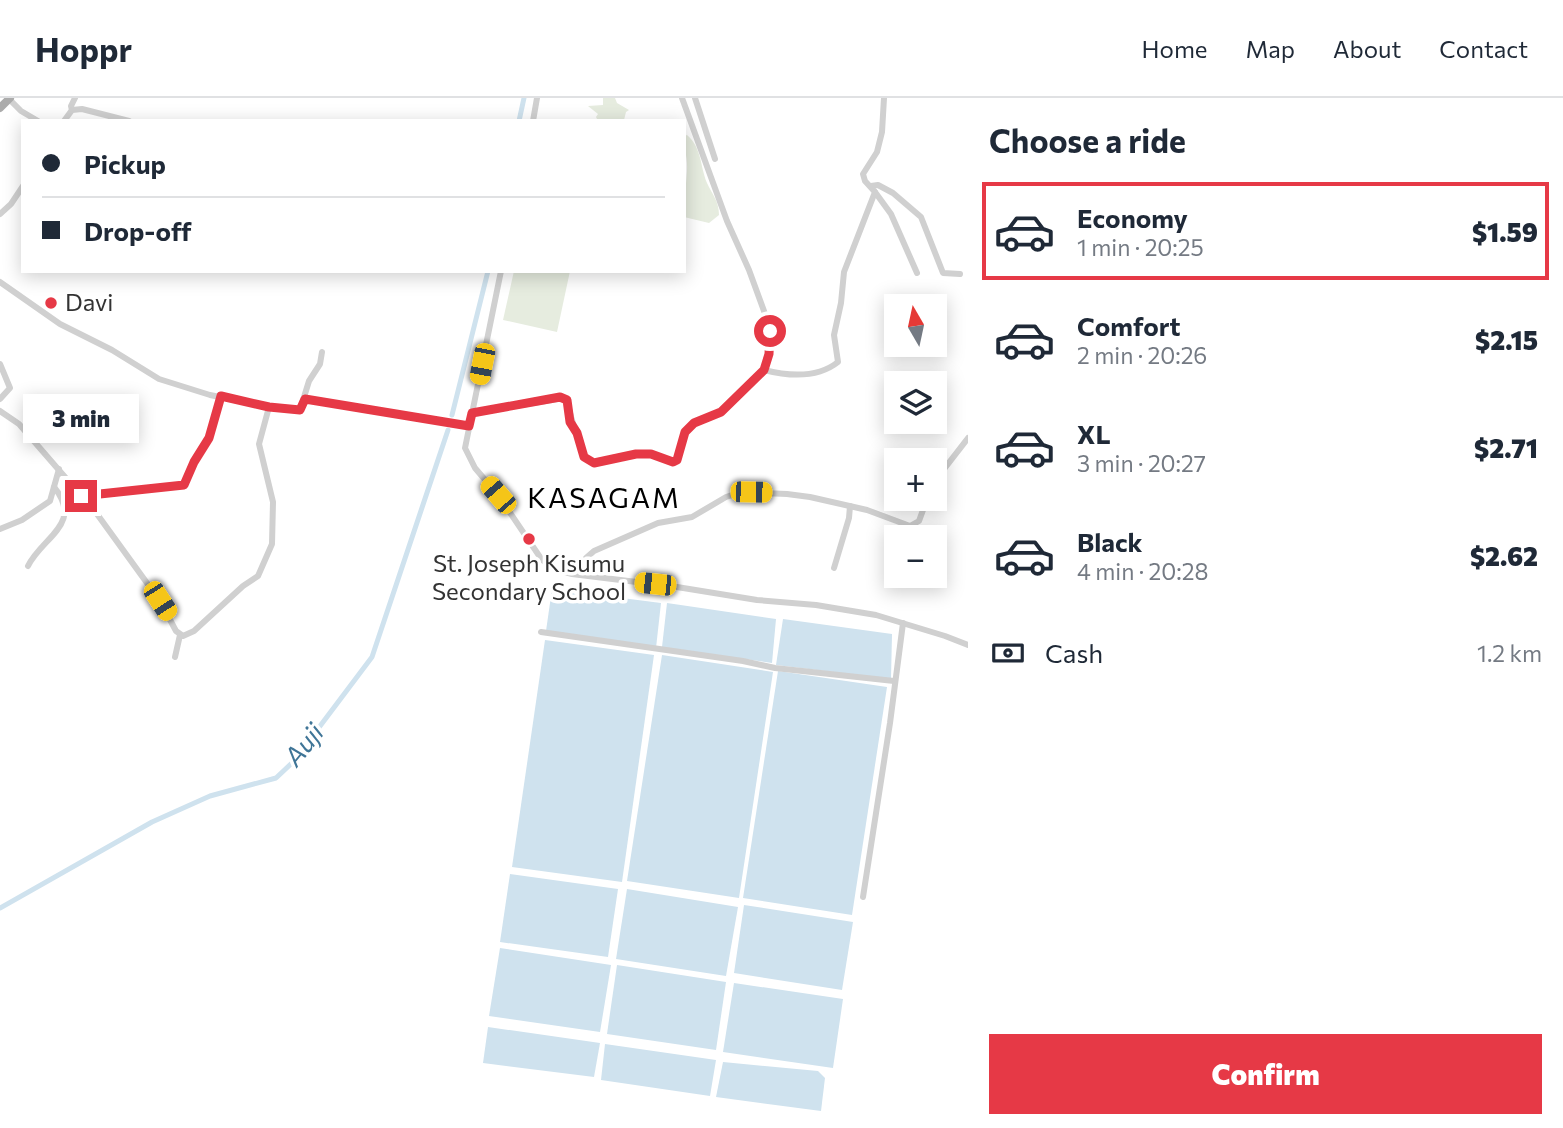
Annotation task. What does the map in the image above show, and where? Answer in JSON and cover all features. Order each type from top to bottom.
[{"type":"main road","points":[[0,108],[9,98]]},
{"type":"street","points":[[9,98],[21,111],[35,119]]},
{"type":"street","points":[[65,119],[72,110],[75,98]]},
{"type":"street","points":[[533,119],[537,98]]},
{"type":"street","points":[[472,413],[564,398],[567,400],[570,422],[577,433],[584,457],[594,463],[636,454],[651,454],[673,462],[677,460],[685,432],[694,423],[721,412],[764,370],[771,340],[768,321],[750,270],[727,221],[682,98]]},
{"type":"street","points":[[695,98],[715,159]]},
{"type":"street","points":[[884,98],[882,132],[877,152],[863,174],[865,181],[891,214],[917,273]]},
{"type":"street","points":[[72,110],[82,109],[122,119]]},
{"type":"street","points":[[873,189],[883,187],[916,212],[927,228],[943,273],[960,274]]},
{"type":"street","points":[[0,214],[21,189]]},
{"type":"street","points":[[764,370],[785,375],[811,374],[838,362],[834,335],[845,266],[873,189]]},
{"type":"street","points":[[501,273],[465,444],[469,457],[542,560],[558,570],[580,575],[876,615],[968,645]]},
{"type":"street","points":[[0,282],[60,324],[159,379],[201,393],[269,407],[300,410],[309,381],[320,364],[322,352]]},
{"type":"street","points":[[0,363],[10,388],[0,399]]},
{"type":"street","points":[[81,496],[184,485],[209,438],[221,396]]},
{"type":"street","points":[[305,399],[469,426]]},
{"type":"street","points":[[180,635],[194,631],[254,579],[272,544],[273,502],[259,444],[269,407]]},
{"type":"street","points":[[0,411],[19,424],[59,469],[108,528],[160,601],[180,635],[174,657]]},
{"type":"street","points":[[947,465],[968,438]]},
{"type":"street","points":[[0,529],[22,520],[50,501],[59,469]]},
{"type":"street","points":[[28,566],[32,557],[64,521],[63,501],[54,487]]},
{"type":"street","points":[[580,575],[586,558],[594,551],[658,523],[692,517],[726,497],[741,492],[787,494],[850,506],[911,526],[919,521],[923,511]]},
{"type":"street","points":[[834,568],[850,506]]},
{"type":"street","points":[[863,897],[903,623]]},
{"type":"street","points":[[541,632],[775,668],[894,681]]},
{"type":"shaded area","points":[[603,98],[615,98],[617,103],[629,110],[624,119],[597,119],[598,114],[588,106],[603,105]]},
{"type":"shaded area","points":[[686,135],[698,151],[707,183],[718,206],[719,215],[709,223],[686,217]]},
{"type":"shaded area","points":[[514,273],[570,273],[557,332],[503,320]]},
{"type":"water","points":[[552,589],[661,603],[656,648],[546,631]]},
{"type":"water","points":[[667,603],[776,619],[772,663],[662,647]]},
{"type":"water","points":[[783,619],[892,634],[891,679],[776,665]]},
{"type":"water","points":[[545,640],[654,655],[622,882],[512,867]]},
{"type":"water","points":[[662,655],[773,672],[739,898],[627,881]]},
{"type":"water","points":[[778,671],[887,687],[852,915],[743,898]]},
{"type":"water","points":[[510,874],[618,889],[608,957],[500,942]]},
{"type":"water","points":[[627,889],[738,907],[726,976],[616,959]]},
{"type":"water","points":[[744,905],[853,922],[842,990],[734,973]]},
{"type":"water","points":[[500,948],[611,965],[600,1032],[489,1016]]},
{"type":"water","points":[[617,965],[726,982],[716,1050],[607,1034]]},
{"type":"water","points":[[734,983],[843,999],[833,1068],[723,1052]]},
{"type":"water","points":[[488,1027],[600,1043],[594,1077],[483,1063]]},
{"type":"water","points":[[605,1044],[716,1060],[710,1096],[601,1080]]},
{"type":"water","points":[[723,1062],[818,1071],[825,1078],[821,1111],[716,1097]]},
{"type":"waterway","name":"Auji","points":[[519,119],[524,98]]},
{"type":"waterway","name":"Auji","points":[[452,415],[488,273]]},
{"type":"waterway","name":"Auji","points":[[0,908],[152,822],[210,796],[276,778],[293,762],[372,657],[448,430]]},
{"type":"place","name":"Davi","points":[[51,303]]},
{"type":"place","name":"St. Joseph Kisumu Secondary School","points":[[529,539]]},
{"type":"district","name":"KASAGAM","points":[[604,498]]},
{"type":"route","points":[[81,496],[187,484],[191,468],[209,438],[221,396],[269,407],[300,410],[305,399],[469,426],[472,413],[560,397],[567,400],[570,422],[577,433],[584,457],[594,463],[636,454],[651,454],[661,460],[673,462],[677,460],[685,432],[694,423],[709,415],[719,414],[728,407],[764,370],[769,354],[770,331]]}]
